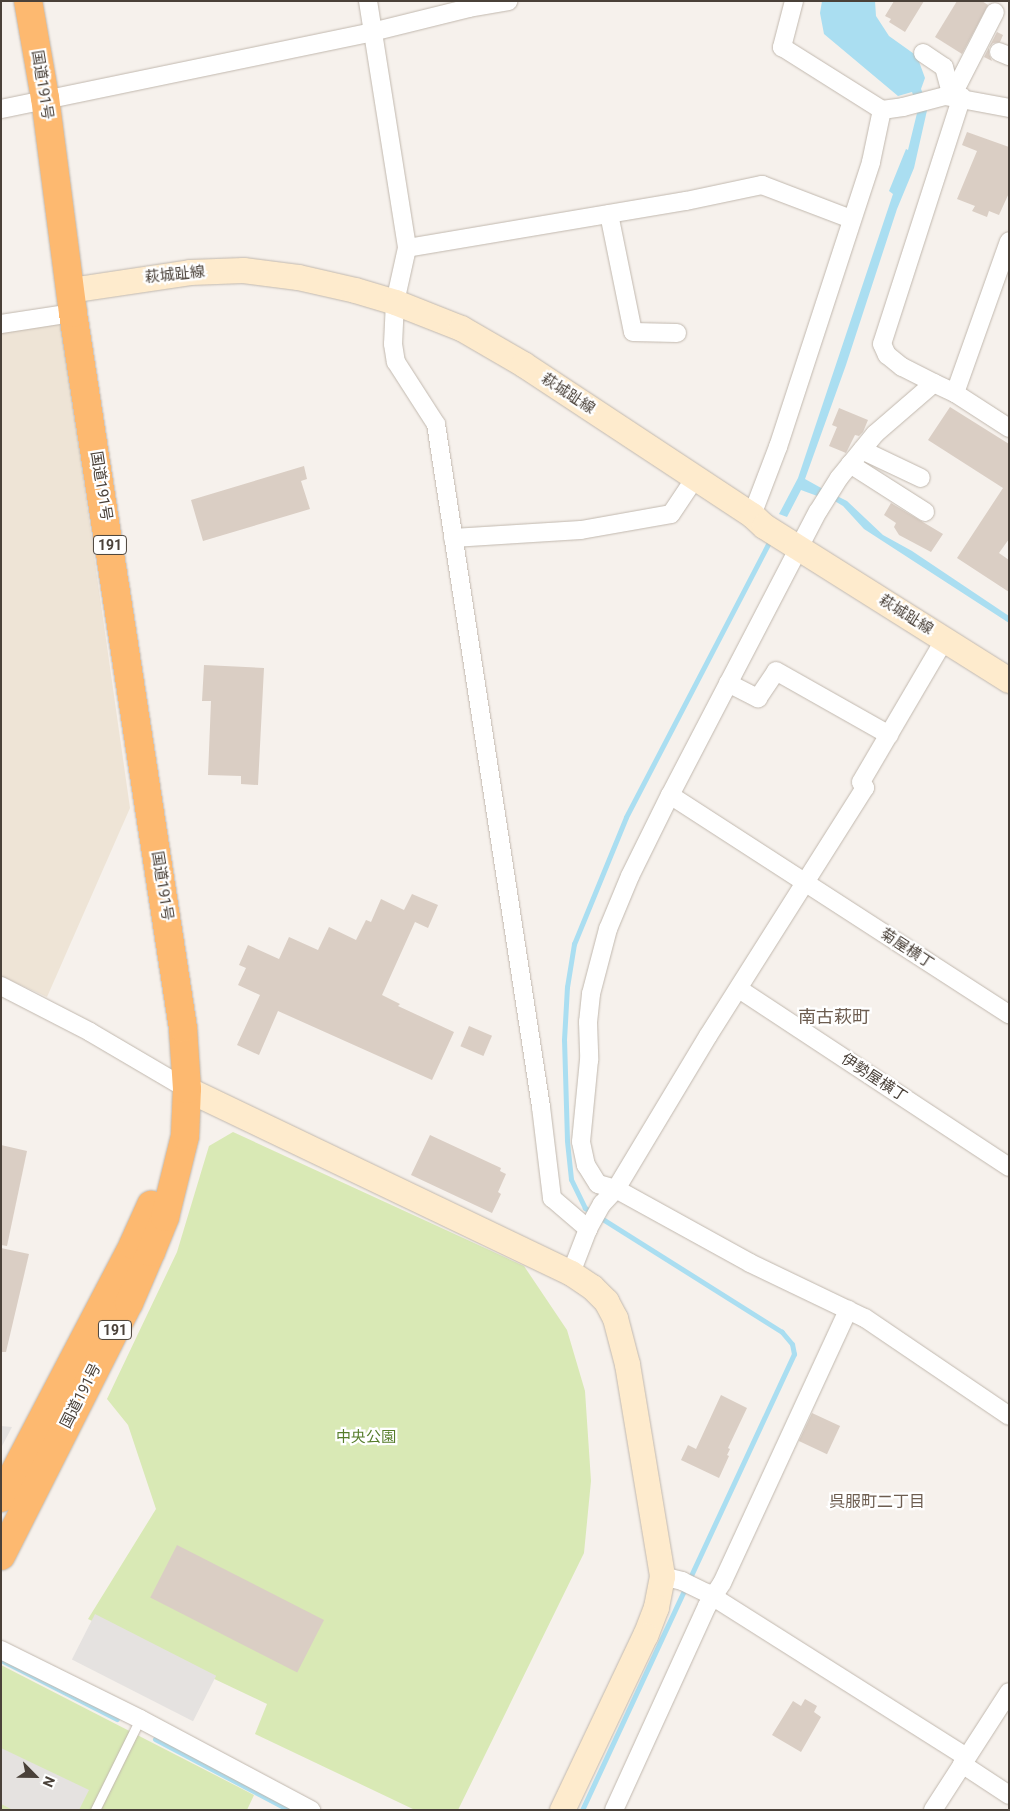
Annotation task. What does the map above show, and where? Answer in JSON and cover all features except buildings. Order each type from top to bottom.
[{"type":"highway","name":"国道191号","points":[[1,1556],[129,1303],[152,1252],[165,1218],[185,1136],[187,1089],[183,1028],[72,301],[45,98],[28,1]]},
{"type":"highway","name":"国道191号","points":[[1,1498],[142,1226],[158,1183],[170,1133],[187,1089]]},
{"type":"main road","name":"萩城趾線","points":[[72,301],[190,272],[243,270],[298,277],[395,302],[469,332],[523,364],[800,549],[1009,680]]},
{"type":"main road","points":[[187,1089],[571,1273],[592,1287],[606,1301],[615,1318],[622,1338],[679,1581],[656,1607],[645,1636],[562,1810]]},
{"type":"street","points":[[368,1],[407,248],[395,302],[393,344],[396,362],[436,424],[541,1107],[552,1198],[590,1224]]},
{"type":"street","points":[[1,109],[45,98],[372,32],[469,8],[508,1]]},
{"type":"street","points":[[794,1],[782,47],[882,110],[953,96],[1009,108]]},
{"type":"street","points":[[994,12],[953,96],[882,344],[887,356],[902,367],[954,393],[1009,428]]},
{"type":"street","points":[[923,52],[944,68],[953,96]]},
{"type":"street","points":[[758,520],[778,447],[871,162],[882,110]]},
{"type":"street","points":[[407,248],[609,214],[762,185],[851,219]]},
{"type":"street","points":[[609,214],[633,332],[677,332]]},
{"type":"street","points":[[954,393],[1009,241]]},
{"type":"street","points":[[1,324],[72,301]]},
{"type":"street","points":[[934,383],[876,434],[839,478],[818,511],[800,549],[670,795],[630,876],[612,920],[592,994],[588,1022],[589,1060],[581,1142],[586,1165],[598,1184],[616,1189],[750,1263],[865,1318],[1009,1416]]},
{"type":"street","points":[[862,450],[921,478]]},
{"type":"street","points":[[850,464],[925,512]]},
{"type":"street","points":[[453,538],[581,530],[671,514],[696,478]]},
{"type":"street","points":[[571,1273],[590,1224],[602,1204],[616,1189],[865,788],[861,782],[945,639]]},
{"type":"street","points":[[728,683],[758,698],[776,671],[889,735]]},
{"type":"street","name":"菊屋横丁","points":[[670,795],[1009,1014]]},
{"type":"street","points":[[1,986],[90,1032],[187,1089]]},
{"type":"street","name":"伊勢屋横丁","points":[[739,989],[1009,1167]]},
{"type":"street","points":[[614,1810],[713,1597],[722,1583],[848,1310]]},
{"type":"street","points":[[679,1581],[713,1597],[964,1760],[1009,1795]]},
{"type":"street","points":[[1,1650],[140,1719],[311,1810]]},
{"type":"street","points":[[933,1810],[1009,1692]]},
{"type":"lane","points":[[95,1810],[140,1719]]},
{"type":"shaded area","points":[[61,323],[130,808],[47,997],[1,976],[1,331]]},
{"type":"shaded area","points":[[1,1426],[12,1427],[1,1448]]},
{"type":"shaded area","points":[[95,1614],[216,1676],[193,1721],[72,1659]]},
{"type":"shaded area","points":[[1,1748],[89,1790],[79,1810],[13,1810],[1,1804]]},
{"type":"green space","name":"中央公園","points":[[233,1132],[524,1266],[567,1330],[585,1391],[591,1481],[584,1553],[458,1810],[415,1810],[255,1734],[267,1704],[88,1619],[156,1509],[128,1425],[107,1399],[177,1252],[209,1146]]},
{"type":"green space","points":[[1,1665],[254,1795],[247,1810],[1,1810]]},
{"type":"water","points":[[822,1],[875,1],[876,16],[889,36],[917,56],[925,78],[921,89],[928,106],[914,168],[897,209],[846,365],[805,479],[823,489],[820,497],[801,490],[787,517],[779,514],[798,478],[893,194],[889,191],[906,149],[908,150],[918,109],[912,92],[898,96],[824,34],[820,13]]},
{"type":"water","points":[[835,495],[847,501],[883,535],[912,551],[1009,616],[1009,623],[864,529],[843,506],[833,500]]},
{"type":"waterway","points":[[582,1810],[794,1354],[792,1344],[782,1332],[585,1208],[571,1179],[567,1140],[564,1040],[567,987],[574,944],[626,817],[771,539]]},
{"type":"waterway","points":[[1,1660],[117,1719]]},
{"type":"waterway","points":[[155,1739],[289,1810]]},
{"type":"district","name":"南古萩町","points":[[834,1017]]},
{"type":"district","name":"呉服町二丁目","points":[[877,1502]]}]
